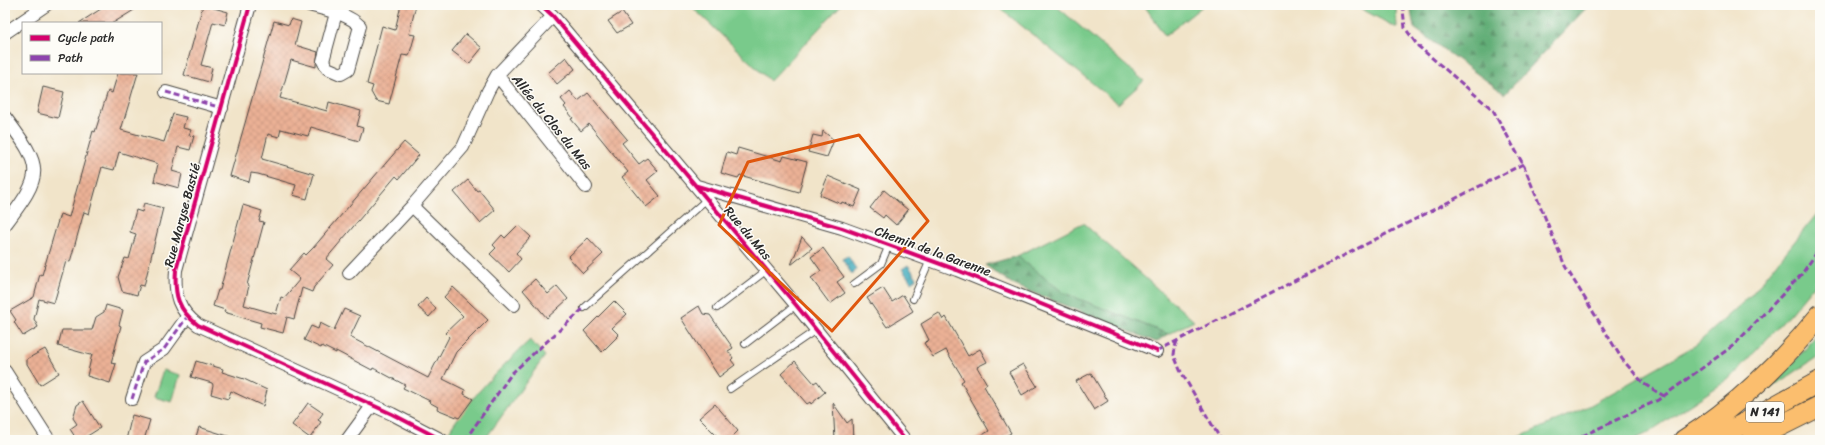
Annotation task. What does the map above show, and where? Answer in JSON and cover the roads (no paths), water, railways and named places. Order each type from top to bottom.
[{"type":"highway","points":[[1684,440],[1731,405],[1764,375],[1802,337],[1820,315]]},
{"type":"highway","name":"N 141","points":[[1710,440],[1741,425],[1820,381]]},
{"type":"highway","name":"N 141","points":[[1752,440],[1820,406]]},
{"type":"street","points":[[5,33],[46,5]]},
{"type":"street","name":"Rue Maryse Bastié","points":[[250,5],[176,270],[177,299],[188,317],[198,325],[442,440]]},
{"type":"street","points":[[309,5],[336,13],[352,18],[360,26],[348,70],[341,74],[327,68],[324,61],[336,13]]},
{"type":"street","name":"Rue du Mas","points":[[541,5],[553,16],[767,270],[905,440]]},
{"type":"street","name":"Allée du Clos du Mas","points":[[349,273],[412,206],[463,146],[488,91],[497,75],[553,16]]},
{"type":"street","name":"Allée du Clos du Mas","points":[[497,75],[586,187]]},
{"type":"street","points":[[166,92],[222,108]]},
{"type":"street","points":[[5,118],[26,146],[34,162],[34,175],[32,185],[25,198],[5,224]]},
{"type":"street","name":"Chemin de la Garenne","points":[[696,186],[842,228],[930,260],[1157,351]]},
{"type":"street","points":[[412,206],[514,305]]},
{"type":"street","points":[[132,399],[144,362],[164,349],[188,317]]},
{"type":"street","points":[[5,371],[48,440]]},
{"type":"street","points":[[347,440],[372,406]]},
{"type":"lane","points":[[584,308],[707,199]]},
{"type":"lane","points":[[854,284],[881,264],[889,245]]},
{"type":"lane","points":[[913,299],[930,260]]},
{"type":"lane","points":[[717,308],[767,270]]},
{"type":"lane","points":[[744,344],[796,305]]},
{"type":"lane","points":[[730,389],[816,330]]},
{"type":"water","points":[[848,256],[856,269],[854,273],[851,273],[842,259]]},
{"type":"water","points":[[908,265],[917,278],[911,282],[902,269]]}]
